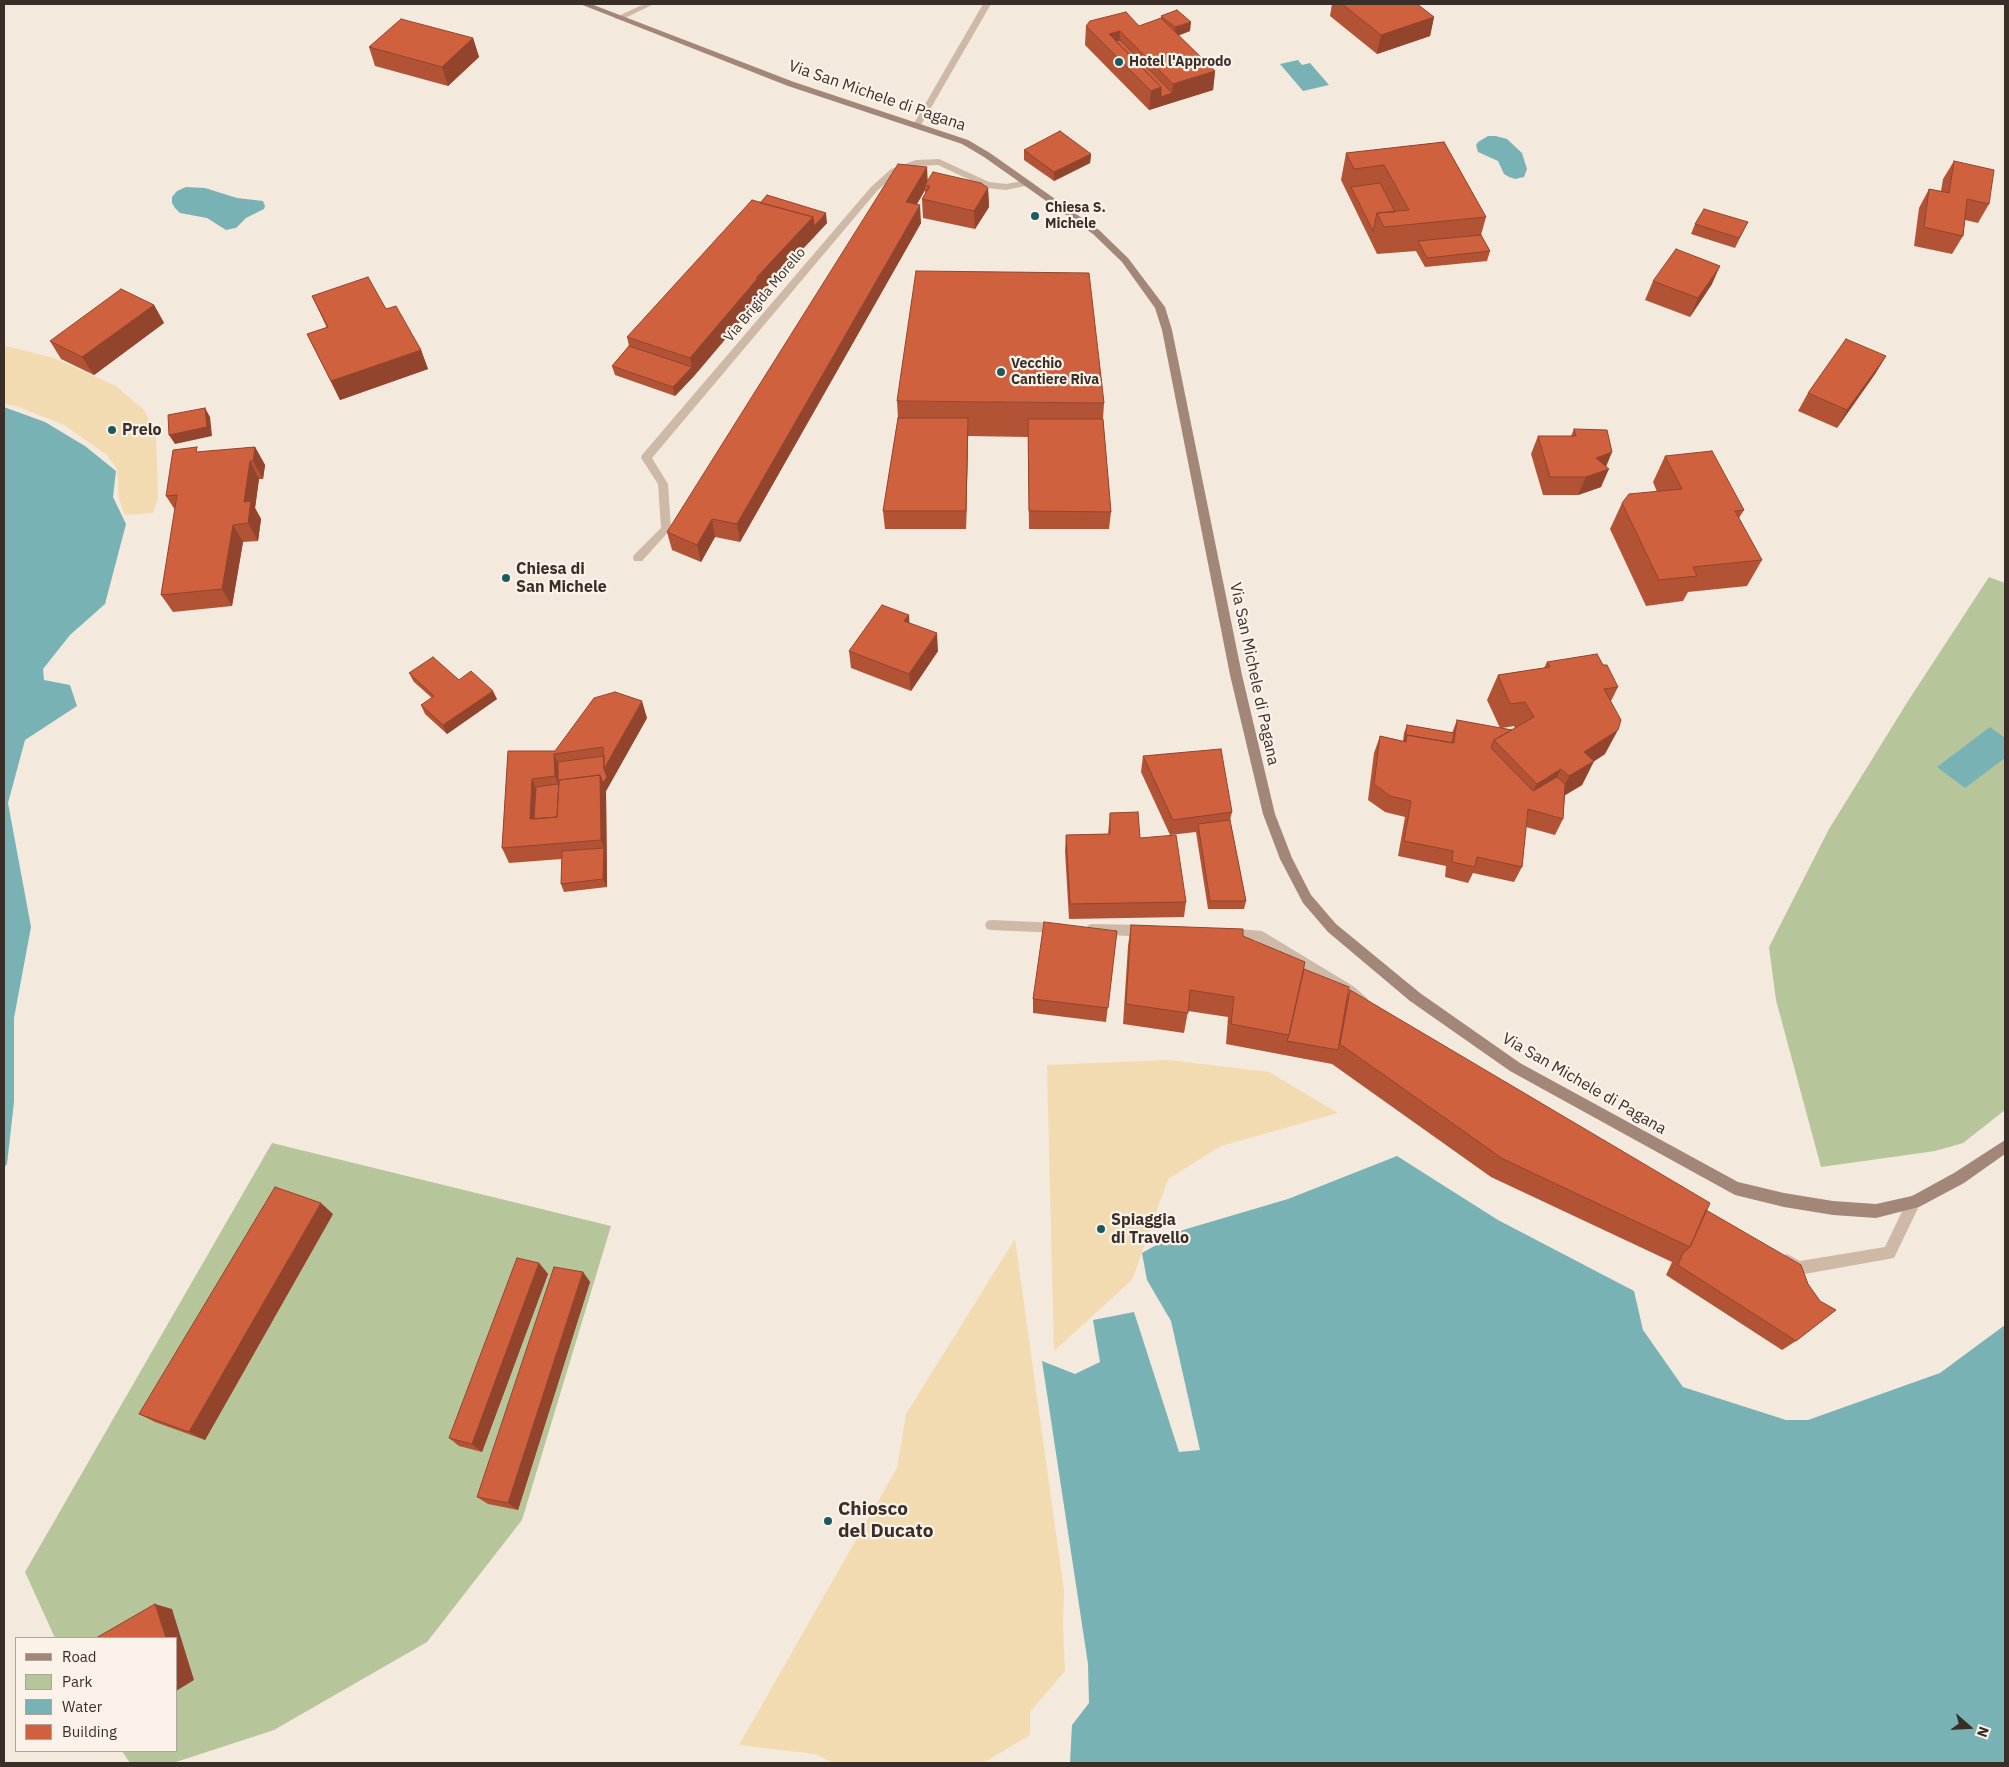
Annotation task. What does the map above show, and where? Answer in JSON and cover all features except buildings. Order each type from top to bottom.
[{"type":"main road","name":"Via San Michele di Pagana","points":[[584,4],[791,84],[917,124],[965,142],[1028,183],[1096,232],[1125,260],[1160,307],[1167,330],[1236,676],[1269,814],[1286,859],[1307,899],[1332,928],[1415,997],[1515,1067],[1735,1188],[1784,1200],[1854,1210],[1876,1210],[1914,1202],[1959,1178],[2005,1146]]},
{"type":"street","points":[[618,18],[650,4]]},
{"type":"street","points":[[917,124],[987,4]]},
{"type":"street","name":"Via Brigida Morello","points":[[638,558],[666,529],[663,484],[646,458],[874,189],[894,171],[916,163],[939,162],[987,185],[1006,187],[1028,183]]},
{"type":"street","points":[[991,925],[1162,932]]},
{"type":"street","points":[[1209,934],[1256,935],[1348,990],[1373,1011]]},
{"type":"street","points":[[1773,1252],[1799,1268],[1888,1254],[1914,1202]]},
{"type":"green space","points":[[1989,577],[2005,583],[2005,1110],[1963,1143],[1935,1151],[1821,1167],[1776,1000],[1769,947],[1829,829],[1908,701]]},
{"type":"green space","points":[[272,1143],[611,1226],[522,1520],[427,1642],[274,1730],[173,1763],[130,1763],[123,1752],[178,1752],[178,1637],[55,1637],[25,1572]]},
{"type":"sand","name":"Prelo","points":[[6,346],[54,358],[116,386],[144,410],[156,435],[158,498],[153,513],[125,515],[119,499],[117,469],[107,455],[64,425],[16,406],[4,404],[4,348]]},
{"type":"sand","name":"Spiaggia di Travello","points":[[1168,1060],[1269,1072],[1338,1113],[1221,1146],[1168,1179],[1132,1280],[1054,1351],[1047,1065]]},
{"type":"sand","points":[[1015,1239],[1064,1591],[1065,1671],[1030,1712],[1030,1735],[983,1763],[833,1763],[815,1754],[739,1745],[897,1468],[906,1414]]},
{"type":"water","points":[[1298,60],[1302,65],[1310,63],[1329,85],[1303,91],[1280,64]]},
{"type":"water","points":[[1488,136],[1507,139],[1522,153],[1527,169],[1524,177],[1515,179],[1509,177],[1504,174],[1498,161],[1478,152],[1476,145]]},
{"type":"water","points":[[186,187],[205,188],[237,198],[263,201],[265,206],[264,209],[246,218],[236,228],[226,230],[207,218],[180,213],[175,208],[172,203],[172,197],[177,191]]},
{"type":"water","points":[[4,407],[45,422],[85,446],[116,471],[113,497],[126,524],[105,604],[70,635],[43,669],[44,680],[70,685],[77,706],[25,740],[8,803],[31,927],[14,1018],[14,1102],[7,1164],[4,1168]]},
{"type":"water","points":[[1990,727],[2005,738],[2005,758],[1965,788],[1937,767]]},
{"type":"water","points":[[1397,1156],[1498,1220],[1634,1291],[1643,1330],[1683,1387],[1786,1420],[1808,1420],[1940,1373],[2005,1325],[2005,1763],[1070,1763],[1072,1725],[1089,1703],[1088,1664],[1042,1361],[1075,1374],[1100,1362],[1093,1320],[1134,1312],[1179,1452],[1200,1450],[1171,1321],[1147,1280],[1142,1253],[1183,1230],[1288,1199]]},
{"type":"place","name":"Hotel l'Approdo","points":[[1119,62]]},
{"type":"place","name":"Chiesa S. Michele","points":[[1035,216]]},
{"type":"place","name":"Vecchio Cantiere Riva","points":[[1001,372]]},
{"type":"place","name":"Prelo","points":[[112,430]]},
{"type":"place","name":"Chiesa di San Michele","points":[[506,578]]},
{"type":"place","name":"Spiaggia di Travello","points":[[1101,1229]]},
{"type":"place","name":"Chiosco del Ducato","points":[[828,1521]]}]
